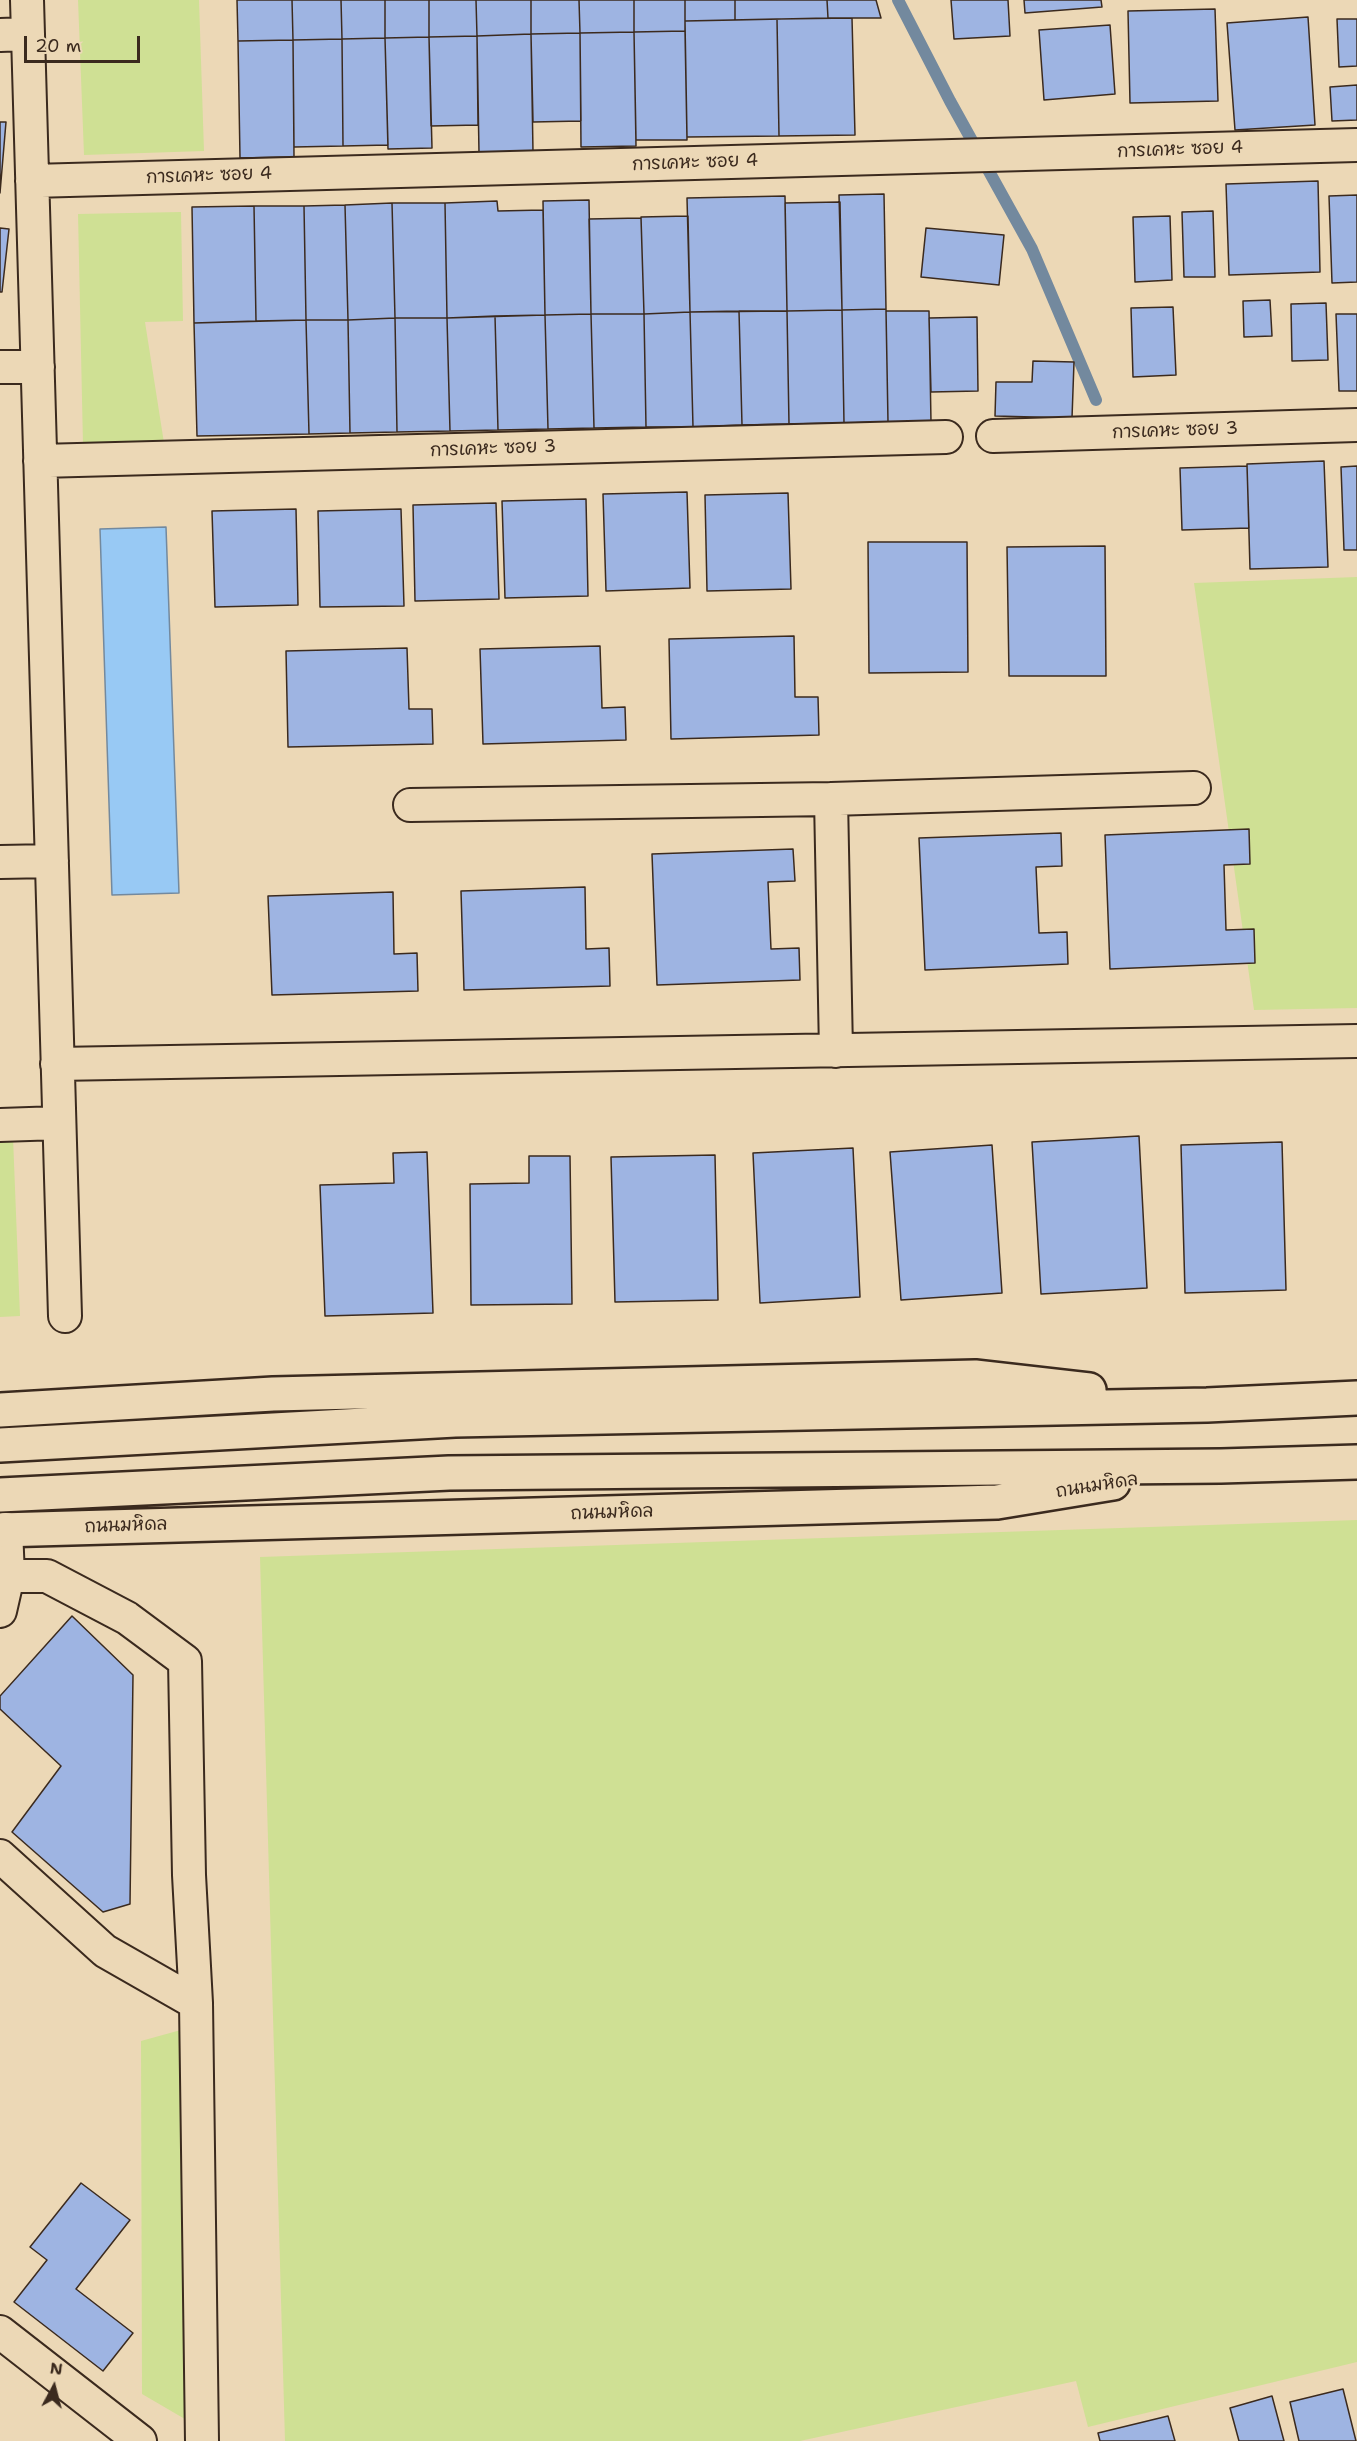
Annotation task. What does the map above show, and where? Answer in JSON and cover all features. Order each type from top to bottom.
[{"type":"main road","points":[[0,1410],[273,1394],[975,1377],[1208,1405]]},
{"type":"main road","points":[[0,1445],[455,1420],[1208,1405],[1357,1398]]},
{"type":"main road","name":"ถนนมหิดล","points":[[0,1495],[449,1473],[1221,1466],[1357,1462]]},
{"type":"main road","name":"ถนนมหิดล","points":[[3,1529],[996,1502],[1221,1466]]},
{"type":"street","points":[[27,0],[14,34],[32,181],[65,1316]]},
{"type":"street","name":"การเคหะ ซอย 4","points":[[32,181],[1357,145]]},
{"type":"street","points":[[0,367],[38,367]]},
{"type":"street","name":"การเคหะ ซอย 3","points":[[993,436],[1357,425]]},
{"type":"street","name":"การเคหะ ซอย 3","points":[[40,461],[946,437]]},
{"type":"street","points":[[410,805],[831,799],[1194,788]]},
{"type":"street","points":[[831,799],[836,1051]]},
{"type":"street","points":[[0,862],[51,861]]},
{"type":"street","points":[[57,1064],[1357,1041]]},
{"type":"street","points":[[0,1125],[59,1123]]},
{"type":"street","points":[[0,1611],[8,1576],[3,1529]]},
{"type":"street","points":[[8,1576],[47,1576],[127,1618],[185,1661],[189,1875],[196,2003],[202,2441]]},
{"type":"street","points":[[0,1857],[105,1952],[196,2003]]},
{"type":"street","points":[[0,2332],[140,2441]]},
{"type":"green space","points":[[78,0],[199,0],[204,151],[84,155]]},
{"type":"green space","points":[[181,212],[183,321],[145,322],[164,443],[83,445],[78,214]]},
{"type":"green space","points":[[1357,577],[1357,1008],[1254,1010],[1194,583]]},
{"type":"green space","points":[[13,1137],[20,1316],[0,1317],[0,1138]]},
{"type":"green space","points":[[1357,1520],[1357,2362],[1088,2427],[1076,2381],[800,2441],[285,2441],[260,1557]]},
{"type":"green space","points":[[188,2028],[190,2422],[142,2394],[141,2041]]},
{"type":"water","points":[[166,527],[179,893],[112,895],[100,529]]},
{"type":"building","points":[[237,0],[292,0],[293,40],[238,41]]},
{"type":"building","points":[[292,0],[341,0],[342,39],[293,40]]},
{"type":"building","points":[[341,0],[385,0],[385,38],[342,39]]},
{"type":"building","points":[[385,0],[429,0],[429,37],[385,38]]},
{"type":"building","points":[[429,0],[476,0],[477,36],[429,37]]},
{"type":"building","points":[[476,0],[531,0],[531,34],[477,36]]},
{"type":"building","points":[[531,0],[579,0],[580,33],[531,34]]},
{"type":"building","points":[[579,0],[634,0],[634,32],[580,33]]},
{"type":"building","points":[[634,0],[685,0],[685,31],[634,32]]},
{"type":"building","points":[[685,0],[735,0],[735,20],[685,21]]},
{"type":"building","points":[[735,0],[827,0],[828,18],[735,20]]},
{"type":"building","points":[[827,0],[876,0],[881,18],[828,18]]},
{"type":"building","points":[[951,0],[1008,0],[1010,36],[954,39]]},
{"type":"building","points":[[1024,0],[1101,0],[1102,7],[1025,13]]},
{"type":"building","points":[[1215,9],[1218,101],[1130,103],[1128,11]]},
{"type":"building","points":[[1308,17],[1315,125],[1235,130],[1227,23]]},
{"type":"building","points":[[852,18],[855,135],[779,136],[777,19]]},
{"type":"building","points":[[777,19],[779,136],[687,137],[685,21]]},
{"type":"building","points":[[1337,19],[1357,19],[1357,66],[1339,67]]},
{"type":"building","points":[[1110,25],[1115,94],[1044,100],[1039,30]]},
{"type":"building","points":[[685,31],[687,140],[636,140],[634,32]]},
{"type":"building","points":[[634,32],[636,146],[581,147],[580,33]]},
{"type":"building","points":[[580,33],[581,121],[533,122],[531,34]]},
{"type":"building","points":[[531,34],[533,152],[479,153],[477,36]]},
{"type":"building","points":[[477,36],[478,125],[431,126],[429,37]]},
{"type":"building","points":[[429,37],[432,148],[388,149],[385,38]]},
{"type":"building","points":[[385,38],[388,145],[343,146],[342,39]]},
{"type":"building","points":[[342,39],[343,146],[294,147],[293,40]]},
{"type":"building","points":[[293,40],[294,157],[240,158],[238,41]]},
{"type":"building","points":[[1357,85],[1357,120],[1332,121],[1330,87]]},
{"type":"building","points":[[0,122],[6,122],[0,193]]},
{"type":"building","points":[[1318,181],[1320,272],[1229,275],[1226,184]]},
{"type":"building","points":[[884,194],[886,309],[842,310],[839,195]]},
{"type":"building","points":[[1357,195],[1357,282],[1332,283],[1329,196]]},
{"type":"building","points":[[785,196],[787,311],[690,312],[687,198]]},
{"type":"building","points":[[589,200],[591,314],[545,315],[543,201]]},
{"type":"building","points":[[497,201],[498,211],[543,210],[545,315],[447,318],[445,203]]},
{"type":"building","points":[[840,202],[842,310],[787,311],[785,203]]},
{"type":"building","points":[[392,203],[445,203],[447,318],[395,318]]},
{"type":"building","points":[[392,203],[395,318],[348,320],[345,205]]},
{"type":"building","points":[[345,205],[348,320],[306,320],[304,206]]},
{"type":"building","points":[[254,206],[256,321],[194,323],[192,207]]},
{"type":"building","points":[[254,206],[304,206],[306,320],[256,321]]},
{"type":"building","points":[[1213,211],[1215,277],[1184,277],[1182,212]]},
{"type":"building","points":[[688,216],[690,312],[644,314],[641,217]]},
{"type":"building","points":[[1170,216],[1172,280],[1135,282],[1133,217]]},
{"type":"building","points":[[641,218],[644,314],[591,314],[589,219]]},
{"type":"building","points":[[0,228],[9,229],[2,292],[0,292]]},
{"type":"building","points":[[926,228],[1004,235],[999,285],[921,277]]},
{"type":"building","points":[[1270,300],[1272,336],[1244,337],[1243,301]]},
{"type":"building","points":[[1326,303],[1328,360],[1292,361],[1291,304]]},
{"type":"building","points":[[1173,307],[1176,375],[1133,377],[1131,308]]},
{"type":"building","points":[[886,309],[888,422],[844,423],[842,310]]},
{"type":"building","points":[[842,310],[844,423],[789,424],[787,311]]},
{"type":"building","points":[[739,311],[787,311],[789,424],[742,425]]},
{"type":"building","points":[[739,311],[742,425],[693,427],[690,312]]},
{"type":"building","points":[[886,311],[929,311],[931,422],[888,422]]},
{"type":"building","points":[[690,312],[693,427],[646,427],[644,314]]},
{"type":"building","points":[[591,314],[644,314],[646,427],[594,428]]},
{"type":"building","points":[[591,314],[594,428],[548,429],[545,315]]},
{"type":"building","points":[[1336,314],[1357,314],[1357,391],[1339,391]]},
{"type":"building","points":[[545,315],[548,429],[498,430],[495,316]]},
{"type":"building","points":[[495,316],[498,430],[450,431],[447,318]]},
{"type":"building","points":[[977,317],[978,391],[931,392],[929,318]]},
{"type":"building","points":[[395,318],[447,318],[450,431],[397,432]]},
{"type":"building","points":[[395,318],[397,432],[350,433],[348,320]]},
{"type":"building","points":[[306,320],[348,320],[350,433],[309,434]]},
{"type":"building","points":[[306,320],[309,434],[197,436],[194,323]]},
{"type":"building","points":[[1033,361],[1074,362],[1072,418],[995,416],[996,382],[1032,382]]},
{"type":"building","points":[[1324,461],[1328,567],[1250,569],[1247,464]]},
{"type":"building","points":[[1247,466],[1249,528],[1182,530],[1180,468]]},
{"type":"building","points":[[1357,466],[1357,550],[1344,550],[1341,467]]},
{"type":"building","points":[[687,492],[690,588],[606,591],[603,494]]},
{"type":"building","points":[[788,493],[791,589],[707,591],[705,495]]},
{"type":"building","points":[[586,499],[588,596],[505,598],[502,501]]},
{"type":"building","points":[[496,503],[499,599],[415,601],[413,505]]},
{"type":"building","points":[[296,509],[298,605],[215,607],[212,511]]},
{"type":"building","points":[[401,509],[404,606],[320,607],[318,511]]},
{"type":"building","points":[[868,542],[967,542],[968,672],[869,673]]},
{"type":"building","points":[[1105,546],[1106,676],[1009,676],[1007,547]]},
{"type":"building","points":[[794,636],[795,697],[818,697],[819,735],[671,739],[669,639]]},
{"type":"building","points":[[600,646],[602,708],[625,707],[626,740],[483,744],[480,649]]},
{"type":"building","points":[[407,648],[409,709],[432,709],[433,744],[288,747],[286,651]]},
{"type":"building","points":[[1249,829],[1250,864],[1224,865],[1226,930],[1254,929],[1255,963],[1110,969],[1105,835]]},
{"type":"building","points":[[1061,833],[1062,866],[1036,867],[1039,933],[1067,932],[1068,964],[925,970],[919,838]]},
{"type":"building","points":[[793,849],[795,881],[768,882],[771,949],[799,948],[800,980],[657,985],[652,854]]},
{"type":"building","points":[[585,887],[586,949],[609,948],[610,986],[464,990],[461,891]]},
{"type":"building","points":[[393,892],[394,954],[417,953],[418,991],[272,995],[268,896]]},
{"type":"building","points":[[1139,1136],[1147,1288],[1041,1294],[1032,1142]]},
{"type":"building","points":[[1282,1142],[1286,1290],[1185,1293],[1181,1145]]},
{"type":"building","points":[[992,1145],[1002,1293],[901,1300],[890,1152]]},
{"type":"building","points":[[853,1148],[860,1297],[760,1303],[753,1153]]},
{"type":"building","points":[[427,1152],[433,1313],[325,1316],[320,1185],[394,1183],[393,1153]]},
{"type":"building","points":[[715,1155],[718,1300],[615,1302],[611,1157]]},
{"type":"building","points":[[529,1156],[570,1156],[572,1304],[471,1305],[470,1184],[529,1183]]},
{"type":"building","points":[[72,1616],[133,1675],[130,1904],[103,1912],[12,1832],[61,1766],[0,1709],[0,1696]]},
{"type":"building","points":[[81,2183],[130,2220],[76,2289],[133,2333],[103,2371],[14,2302],[47,2260],[30,2247]]},
{"type":"building","points":[[1343,2389],[1356,2441],[1299,2441],[1290,2402]]},
{"type":"building","points":[[1272,2396],[1284,2441],[1239,2441],[1230,2408]]},
{"type":"building","points":[[1168,2416],[1175,2441],[1100,2441],[1098,2433]]},
{"type":"waterway","points":[[898,0],[950,101],[1032,249],[1096,400]]}]
